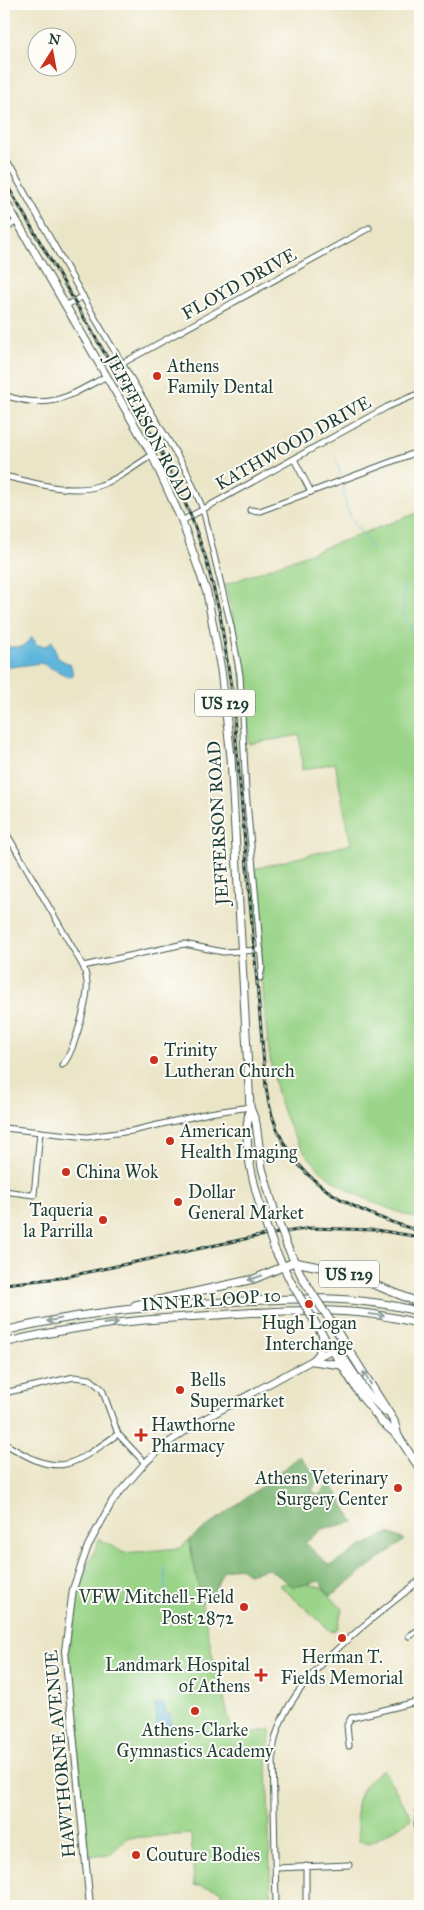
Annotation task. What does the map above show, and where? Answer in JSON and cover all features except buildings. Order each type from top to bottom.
[{"type":"highway","name":"JEFFERSON ROAD","points":[[4,199],[152,455],[182,521],[207,593],[221,670],[231,757],[250,1107],[246,1128],[250,1169],[264,1220],[275,1250],[302,1302],[321,1332]]},
{"type":"highway","name":"JEFFERSON ROAD","points":[[250,1107],[256,1123],[262,1168],[276,1216],[294,1262],[391,1417]]},
{"type":"highway","points":[[4,1330],[102,1312],[248,1280],[294,1262]]},
{"type":"highway","name":"US 129","points":[[294,1262],[340,1271],[420,1304]]},
{"type":"highway","points":[[102,1312],[189,1304],[322,1298],[361,1300],[420,1312]]},
{"type":"highway","name":"INNER LOOP 10","points":[[4,1343],[119,1322],[296,1310],[366,1313],[420,1324]]},
{"type":"highway","points":[[313,1361],[319,1354],[321,1332]]},
{"type":"highway","name":"US 129","points":[[321,1332],[372,1410],[398,1436],[420,1469]]},
{"type":"highway","points":[[334,1350],[366,1392],[391,1417],[398,1436]]},
{"type":"highway","points":[[313,1361],[341,1365]]},
{"type":"main road","name":"HAWTHORNE AVENUE","points":[[90,1906],[66,1671],[67,1621],[75,1581],[97,1526],[113,1500],[145,1463],[162,1447],[197,1423],[344,1343]]},
{"type":"street","points":[[4,156],[83,296],[186,470],[203,509],[231,626],[240,675],[246,792],[261,950],[262,967],[260,978]]},
{"type":"street","points":[[4,231],[16,221]]},
{"type":"street","name":"FLOYD DRIVE","points":[[123,363],[369,228]]},
{"type":"street","points":[[65,306],[83,296]]},
{"type":"street","points":[[4,396],[26,403],[56,401],[107,376]]},
{"type":"street","name":"KATHWOOD DRIVE","points":[[182,521],[396,402],[420,393]]},
{"type":"street","points":[[250,510],[260,511],[420,451]]},
{"type":"street","points":[[4,476],[65,488],[92,488],[108,482],[152,455]]},
{"type":"street","points":[[294,459],[311,492]]},
{"type":"street","points":[[4,829],[83,966],[87,992],[70,1055],[62,1065]]},
{"type":"street","points":[[83,966],[184,944],[217,951],[241,952],[261,950]]},
{"type":"street","points":[[4,1128],[87,1137],[109,1135],[208,1113],[250,1107]]},
{"type":"street","points":[[4,1191],[34,1195],[40,1132]]},
{"type":"street","points":[[4,1393],[74,1377],[85,1377],[95,1381],[102,1389],[118,1434],[145,1463]]},
{"type":"street","points":[[4,1443],[42,1463],[63,1465],[82,1459],[118,1434]]},
{"type":"street","points":[[276,1906],[273,1755],[274,1739],[279,1722],[299,1689],[328,1659],[420,1580]]},
{"type":"street","points":[[409,1636],[420,1629]]},
{"type":"street","points":[[349,1746],[347,1725],[351,1718],[420,1701]]},
{"type":"street","points":[[420,1805],[417,1829],[420,1841]]},
{"type":"street","points":[[276,1868],[349,1865]]},
{"type":"street","points":[[306,1866],[306,1906]]},
{"type":"green space","points":[[420,512],[420,1220],[358,1195],[325,1174],[306,1153],[291,1130],[281,1105],[269,1050],[255,906],[254,869],[351,844],[335,763],[302,770],[300,735],[249,744],[236,630],[225,585]]},
{"type":"green space","points":[[300,1456],[318,1478],[312,1491],[319,1495],[330,1482],[354,1522],[322,1529],[305,1543],[330,1566],[360,1547],[389,1533],[405,1540],[330,1596],[320,1581],[294,1587],[269,1569],[248,1574],[238,1567],[223,1571],[214,1592],[202,1603],[189,1540]]},
{"type":"green space","points":[[99,1539],[124,1553],[180,1548],[189,1540],[212,1653],[234,1738],[271,1729],[267,1759],[271,1906],[222,1906],[222,1890],[194,1885],[191,1834],[127,1838],[110,1854],[87,1856],[69,1650],[76,1598]]},
{"type":"green space","points":[[292,1582],[322,1587],[342,1609],[338,1627],[332,1632],[279,1585]]},
{"type":"green space","points":[[383,1769],[411,1816],[410,1820],[370,1843],[359,1841],[358,1800],[366,1785]]},
{"type":"water","points":[[32,637],[37,645],[46,646],[52,641],[58,658],[71,665],[73,675],[69,677],[41,663],[4,668],[4,647],[22,647]]},
{"type":"water","points":[[164,1703],[165,1714],[170,1714],[171,1725],[166,1725],[167,1734],[158,1735],[155,1704]]},
{"type":"waterway","points":[[336,460],[342,477]]},
{"type":"waterway","points":[[343,484],[346,506],[352,520],[372,549]]},
{"type":"waterway","points":[[403,585],[404,616],[420,643]]},
{"type":"waterway","points":[[165,1568],[166,1596]]},
{"type":"railway","points":[[4,180],[158,445],[191,516],[206,559],[220,614],[232,693],[266,1087],[273,1117],[284,1143],[299,1165],[318,1183],[340,1199],[365,1211],[420,1231]]},
{"type":"railway","points":[[4,1284],[60,1278],[254,1237],[311,1228],[376,1230],[420,1237]]},
{"type":"place","name":"Athens Family Dental","points":[[157,376]]},
{"type":"place","name":"Trinity Lutheran Church","points":[[154,1060]]},
{"type":"place","name":"American Health Imaging","points":[[170,1141]]},
{"type":"place","name":"China Wok","points":[[66,1172]]},
{"type":"place","name":"Dollar General Market","points":[[178,1202]]},
{"type":"place","name":"Taqueria la Parrilla","points":[[103,1220]]},
{"type":"place","name":"Hugh Logan Interchange","points":[[309,1304]]},
{"type":"place","name":"Bells Supermarket","points":[[180,1390]]},
{"type":"place","name":"Hawthorne Pharmacy","points":[[141,1435]]},
{"type":"place","name":"Athens Veterinary Surgery Center","points":[[398,1488]]},
{"type":"place","name":"VFW Mitchell-Field Post 2872","points":[[244,1607]]},
{"type":"place","name":"Herman T. Fields Memorial","points":[[342,1638]]},
{"type":"place","name":"Landmark Hospital of Athens","points":[[261,1675]]},
{"type":"place","name":"Athens-Clarke Gymnastics Academy","points":[[195,1711]]},
{"type":"place","name":"Couture Bodies","points":[[136,1855]]}]
